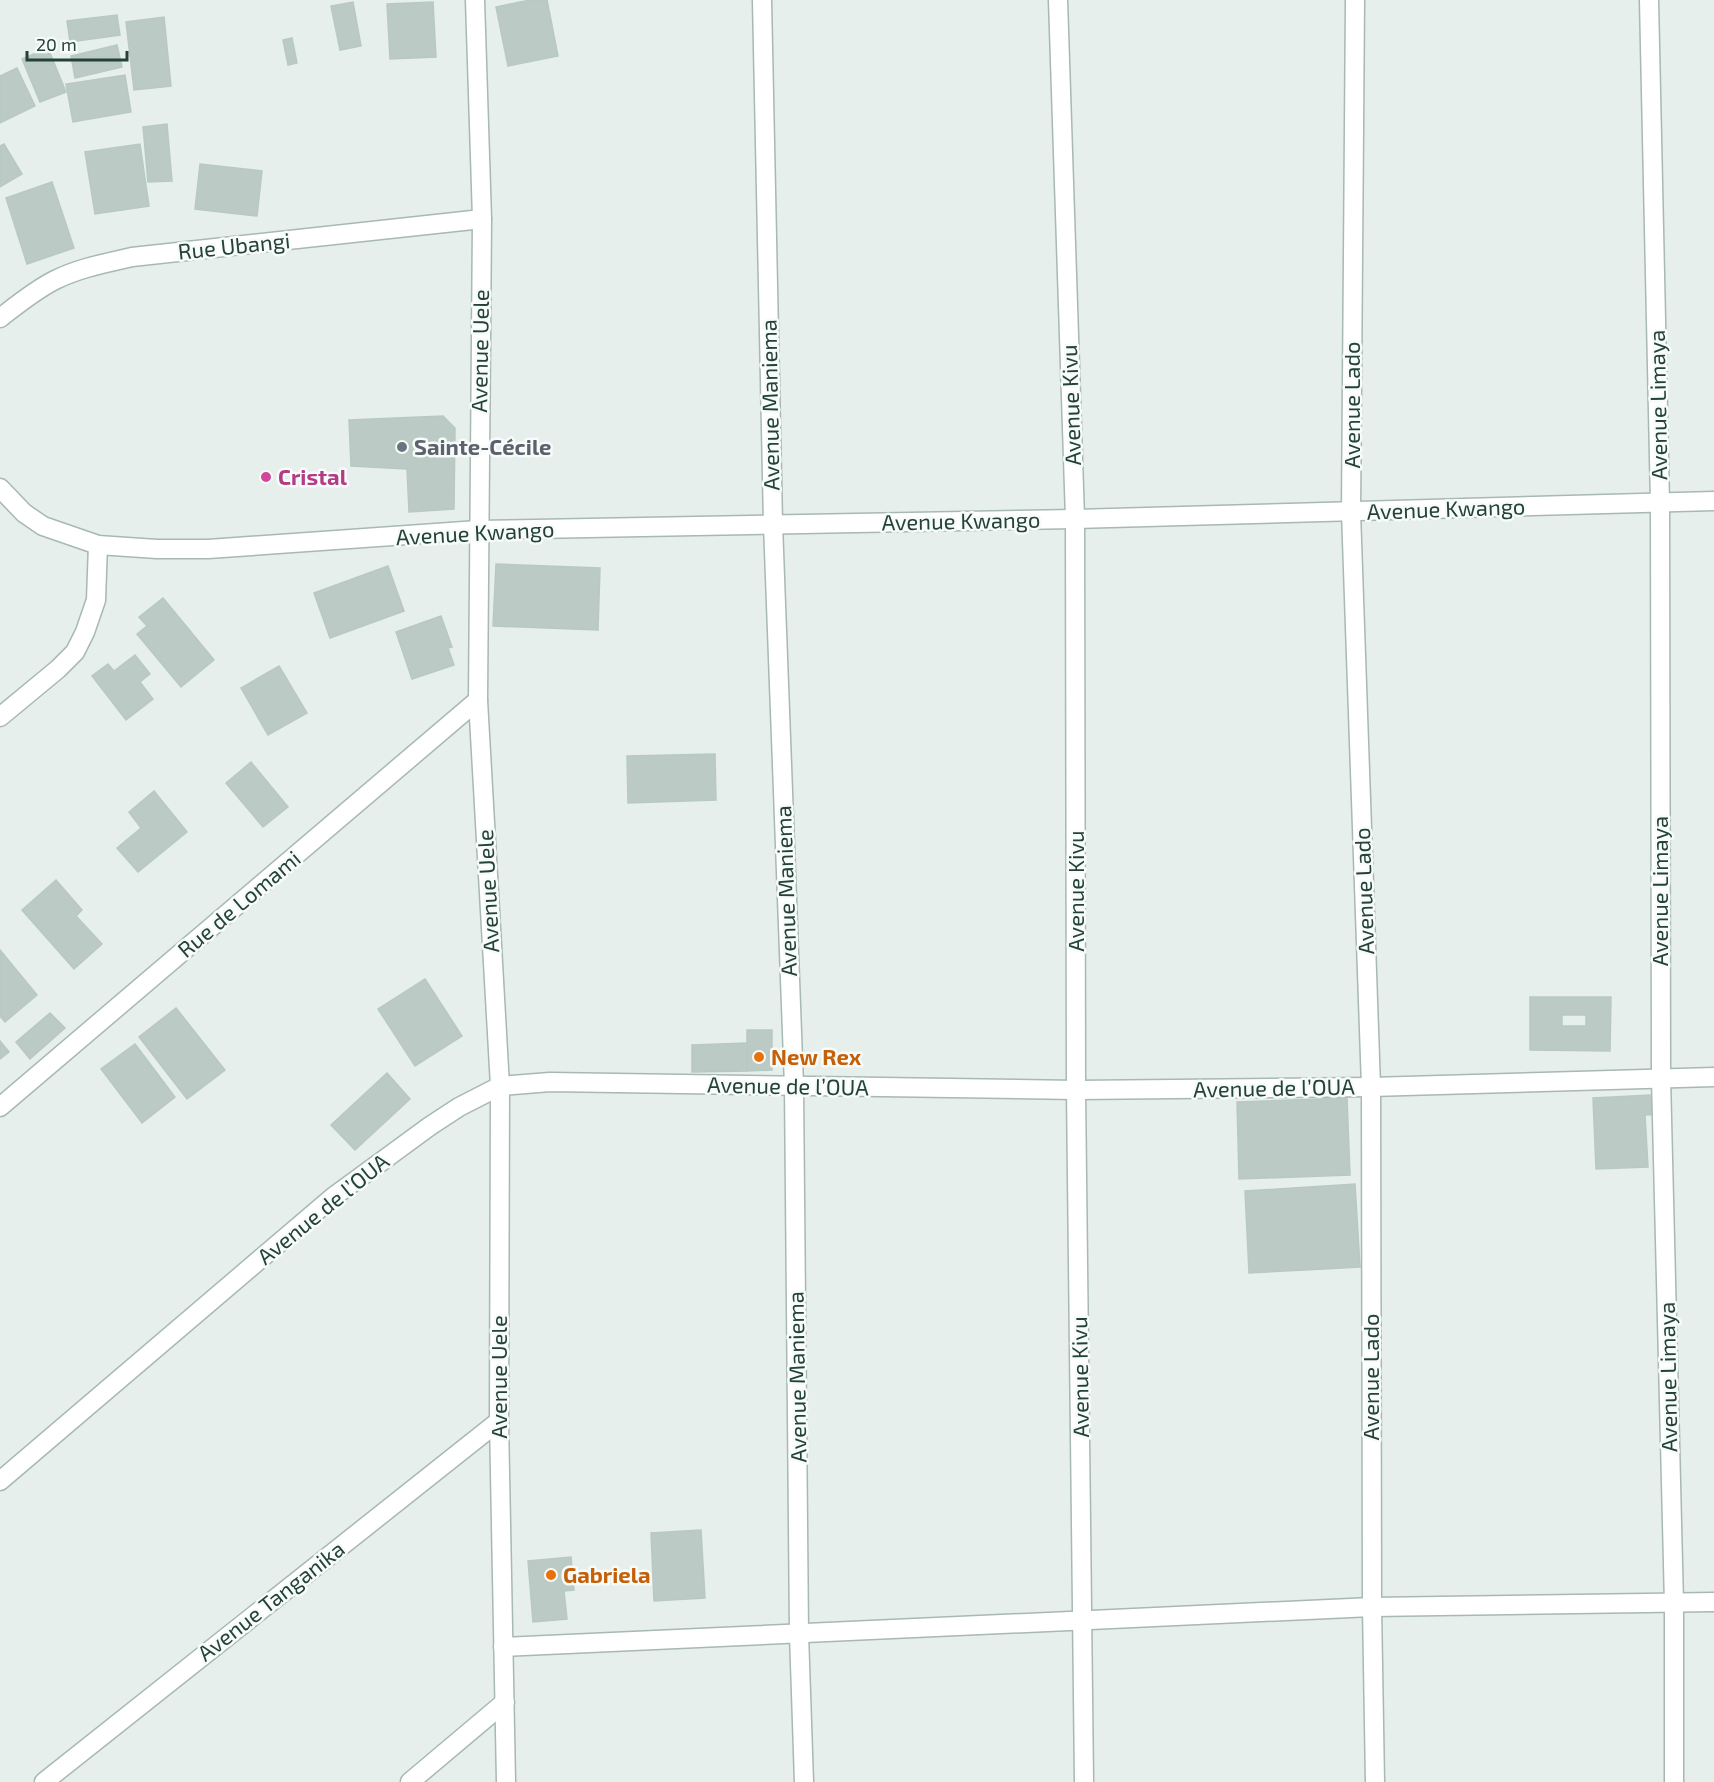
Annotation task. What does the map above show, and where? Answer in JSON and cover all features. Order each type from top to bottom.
[{"type":"street","name":"Avenue Uele","points":[[475,0],[482,219],[478,700],[500,1086],[499,1421],[506,1782]]},
{"type":"street","name":"Avenue Maniema","points":[[762,0],[773,524],[794,1086],[799,1634],[804,1782]]},
{"type":"street","name":"Avenue Kivu","points":[[1058,0],[1075,519],[1076,1090],[1084,1782]]},
{"type":"street","name":"Avenue Lado","points":[[1355,0],[1351,512],[1371,1087],[1372,1607],[1375,1782]]},
{"type":"street","name":"Avenue Limaya","points":[[1649,0],[1660,503],[1660,1078],[1674,1604],[1674,1782]]},
{"type":"street","name":"Rue Ubangi","points":[[0,318],[25,298],[54,280],[87,268],[132,257],[482,219]]},
{"type":"street","name":"Avenue Kwango","points":[[0,488],[24,513],[43,526],[98,545],[157,549],[208,549],[478,530],[1075,519],[1714,501]]},
{"type":"street","points":[[0,717],[75,652],[96,600],[98,545]]},
{"type":"street","name":"Rue de Lomami","points":[[0,1107],[478,700]]},
{"type":"street","name":"Avenue de l’OUA","points":[[0,1481],[333,1197],[449,1113],[500,1086],[550,1082],[1076,1090],[1371,1087],[1714,1077]]},
{"type":"street","name":"Avenue Tanganika","points":[[44,1782],[499,1421]]},
{"type":"street","points":[[503,1647],[1372,1607],[1714,1602]]},
{"type":"street","points":[[410,1782],[505,1702]]},
{"type":"building","points":[[530,0],[547,0],[558,56],[508,66],[496,7]]},
{"type":"building","points":[[353,2],[361,46],[340,50],[331,6]]},
{"type":"building","points":[[433,2],[436,57],[390,59],[387,4]]},
{"type":"building","points":[[117,15],[120,35],[70,42],[67,21]]},
{"type":"building","points":[[164,17],[171,86],[134,90],[126,22]]},
{"type":"building","points":[[292,38],[297,63],[288,65],[283,40]]},
{"type":"building","points":[[117,45],[122,67],[75,78],[71,56]]},
{"type":"building","points":[[48,48],[66,92],[40,102],[22,59]]},
{"type":"building","points":[[17,68],[35,106],[0,123],[0,76]]},
{"type":"building","points":[[125,75],[131,112],[73,122],[66,84]]},
{"type":"building","points":[[167,124],[172,181],[148,182],[143,127]]},
{"type":"building","points":[[4,144],[22,174],[0,187],[0,146]]},
{"type":"building","points":[[140,144],[149,206],[95,214],[85,152]]},
{"type":"building","points":[[200,164],[262,171],[257,216],[195,209]]},
{"type":"building","points":[[52,182],[74,248],[27,264],[6,198]]},
{"type":"building","name":"Sainte-Cécile","points":[[443,416],[455,428],[454,509],[409,512],[407,469],[351,466],[349,420]]},
{"type":"building","points":[[496,564],[600,568],[598,630],[493,626]]},
{"type":"building","points":[[388,566],[404,611],[330,638],[314,593]]},
{"type":"building","points":[[163,598],[214,660],[181,687],[137,634],[147,626],[139,617]]},
{"type":"building","points":[[441,616],[452,647],[448,648],[454,665],[412,679],[396,632]]},
{"type":"building","points":[[135,655],[150,674],[140,682],[153,699],[126,720],[92,676],[108,664],[114,671]]},
{"type":"building","points":[[279,666],[307,713],[268,735],[241,688]]},
{"type":"building","points":[[715,754],[716,800],[628,803],[627,756]]},
{"type":"building","points":[[251,762],[288,807],[263,827],[226,783]]},
{"type":"building","points":[[154,791],[187,832],[138,872],[117,848],[141,828],[129,812]]},
{"type":"building","points":[[56,880],[82,910],[76,916],[102,944],[74,969],[22,910]]},
{"type":"building","points":[[0,950],[37,995],[5,1022],[0,1016]]},
{"type":"building","points":[[425,979],[462,1036],[415,1066],[378,1009]]},
{"type":"building","points":[[1530,997],[1611,997],[1610,1051],[1530,1050]],"holes":[[[1562,1015],[1586,1015],[1586,1026],[1562,1026]]]},
{"type":"building","points":[[176,1008],[225,1070],[187,1099],[139,1037]]},
{"type":"building","points":[[50,1013],[65,1028],[30,1059],[16,1042]]},
{"type":"building","name":"New Rex","points":[[747,1030],[772,1030],[772,1070],[747,1071]]},
{"type":"building","points":[[0,1041],[9,1052],[0,1059]]},
{"type":"building","points":[[747,1043],[747,1071],[692,1072],[692,1045]]},
{"type":"building","points":[[135,1044],[175,1097],[142,1123],[101,1069]]},
{"type":"building","points":[[387,1073],[410,1099],[355,1150],[331,1125]]},
{"type":"building","points":[[1651,1095],[1662,1114],[1645,1115],[1648,1167],[1596,1169],[1593,1098]]},
{"type":"building","points":[[1347,1098],[1350,1175],[1239,1179],[1237,1102]]},
{"type":"building","points":[[1355,1184],[1360,1267],[1249,1273],[1245,1191]]},
{"type":"building","points":[[701,1530],[705,1598],[654,1601],[651,1533]]},
{"type":"building","name":"Gabriela","points":[[571,1557],[574,1590],[564,1591],[567,1619],[533,1622],[528,1561]]},
{"type":"place","name":"Sainte-Cécile","points":[[402,447]]},
{"type":"place","name":"Cristal","points":[[266,477]]},
{"type":"place","name":"New Rex","points":[[759,1057]]},
{"type":"place","name":"Gabriela","points":[[551,1575]]}]
